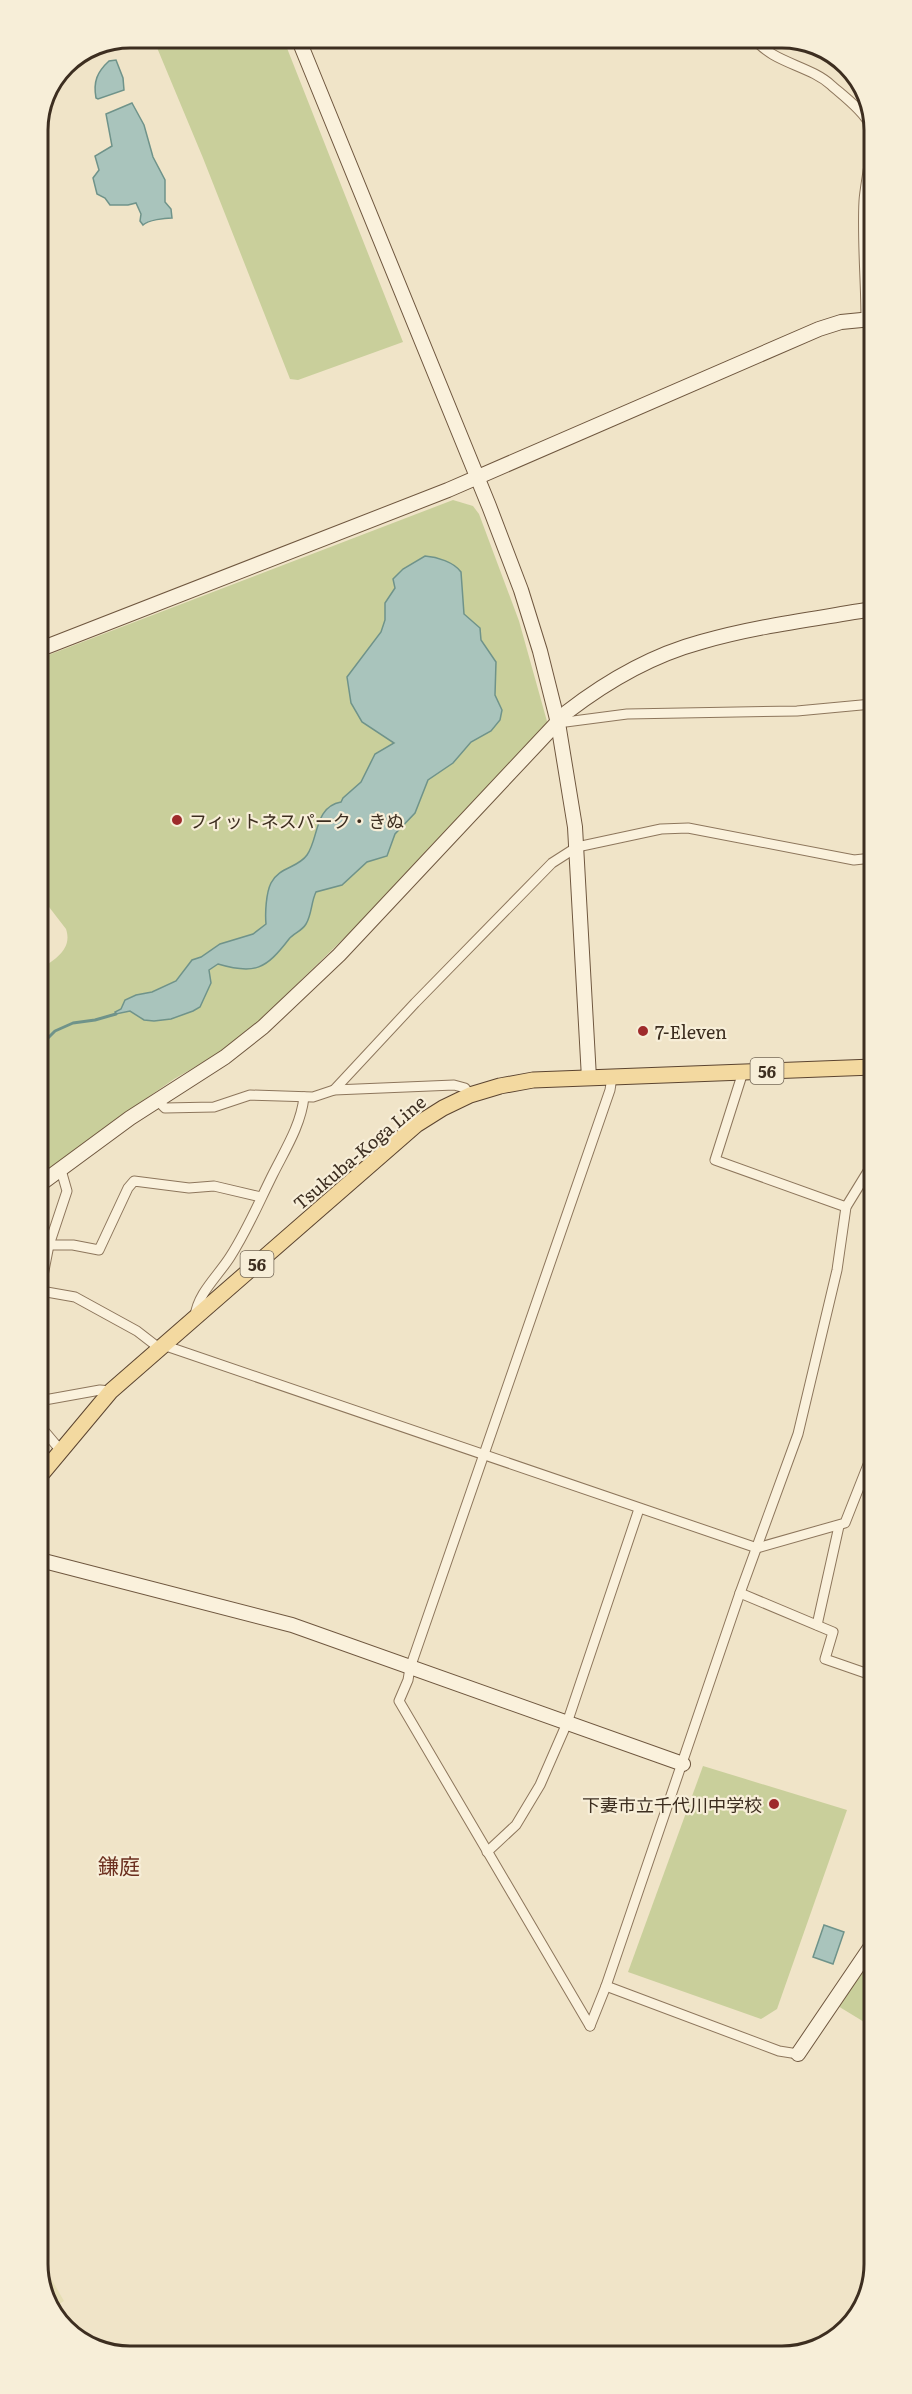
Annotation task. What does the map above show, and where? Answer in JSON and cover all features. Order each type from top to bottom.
[{"type":"main road","name":"Tsukuba-Koga Line","points":[[48,1467],[111,1391],[416,1125],[443,1108],[470,1095],[515,1083],[864,1067]]},
{"type":"street","points":[[302,48],[477,477],[521,590],[540,651],[558,723],[577,848],[589,1078]]},
{"type":"street","points":[[763,48],[826,80],[863,116]]},
{"type":"street","points":[[48,646],[477,477],[819,329],[841,322],[864,320]]},
{"type":"street","points":[[48,1179],[157,1100],[225,1057],[263,1028],[339,955],[578,704],[604,686],[661,657],[699,642],[750,630],[864,610]]},
{"type":"street","points":[[558,723],[639,713],[797,711],[864,705]]},
{"type":"street","points":[[334,1090],[543,872],[577,848],[661,830],[688,828],[854,860],[864,859]]},
{"type":"street","points":[[743,1072],[715,1160],[846,1207]]},
{"type":"street","points":[[612,1077],[610,1090],[399,1701],[590,2026],[683,1764],[740,1593],[798,1434],[837,1270],[846,1207],[864,1178]]},
{"type":"street","points":[[157,1100],[162,1106],[172,1109],[214,1107],[250,1095],[304,1097],[321,1095],[334,1090],[454,1085],[465,1088],[470,1095]]},
{"type":"street","points":[[195,1318],[199,1300],[234,1251],[296,1128],[302,1113],[304,1097]]},
{"type":"street","points":[[48,1250],[66,1191],[61,1170]]},
{"type":"street","points":[[49,1245],[73,1245],[99,1250],[128,1188],[134,1181],[189,1188],[214,1186],[261,1197]]},
{"type":"street","points":[[48,1295],[75,1297],[161,1346],[757,1548],[845,1523],[864,1475]]},
{"type":"street","points":[[48,1399],[100,1390],[111,1391]]},
{"type":"street","points":[[48,1436],[62,1452]]},
{"type":"street","points":[[487,1852],[516,1825],[540,1785],[567,1723],[639,1509]]},
{"type":"street","points":[[817,1625],[839,1526]]},
{"type":"street","points":[[48,1562],[292,1625],[683,1764]]},
{"type":"street","points":[[740,1593],[833,1632],[825,1659],[864,1673]]},
{"type":"street","points":[[606,1986],[779,2051],[798,2054],[864,1957]]},
{"type":"shaded area","points":[[49,2275],[64,2301],[59,2304],[54,2296]]},
{"type":"green space","points":[[157,48],[287,48],[403,342],[298,380],[290,379]]},
{"type":"green space","name":"フィットネスパーク・きぬ","points":[[453,500],[473,506],[479,514],[519,621],[548,725],[378,905],[258,1022],[216,1055],[174,1079],[124,1114],[48,1171],[48,964],[61,954],[67,943],[67,936],[66,929],[48,906],[48,655]]},
{"type":"green space","points":[[703,1766],[847,1810],[777,2009],[761,2019],[628,1972]]},
{"type":"green space","points":[[864,1957],[864,2022],[833,2003]]},
{"type":"water","points":[[116,60],[123,78],[124,90],[98,99],[95,87],[99,73],[109,61]]},
{"type":"water","points":[[132,103],[144,125],[153,157],[165,180],[165,202],[171,209],[172,218],[143,225],[136,203],[110,205],[105,198],[97,194],[93,178],[99,170],[95,156],[112,146],[106,114]]},
{"type":"water","points":[[425,556],[454,565],[461,572],[464,614],[480,628],[481,640],[496,662],[495,695],[502,710],[500,720],[491,731],[471,742],[453,763],[428,780],[415,813],[395,834],[387,856],[367,862],[342,885],[316,892],[304,926],[266,963],[251,969],[218,964],[209,970],[211,983],[200,1007],[171,1019],[144,1020],[130,1011],[116,1014],[115,1012],[121,1009],[125,1000],[152,992],[176,981],[192,960],[201,957],[220,944],[253,934],[266,924],[267,897],[274,878],[299,863],[307,855],[318,824],[326,810],[341,802],[361,782],[375,754],[394,743],[362,722],[351,703],[347,677],[381,632],[385,620],[385,603],[395,588],[393,579],[403,569]]},
{"type":"water","points":[[824,1925],[844,1932],[833,1964],[813,1957]]},
{"type":"waterway","points":[[48,1038],[55,1031],[73,1023],[116,1014]]},
{"type":"place","name":"フィットネスパーク・きぬ","points":[[177,820]]},
{"type":"place","name":"7-Eleven","points":[[643,1031]]},
{"type":"place","name":"下妻市立千代川中学校","points":[[774,1804]]},
{"type":"district","name":"鎌庭","points":[[119,1864]]}]
